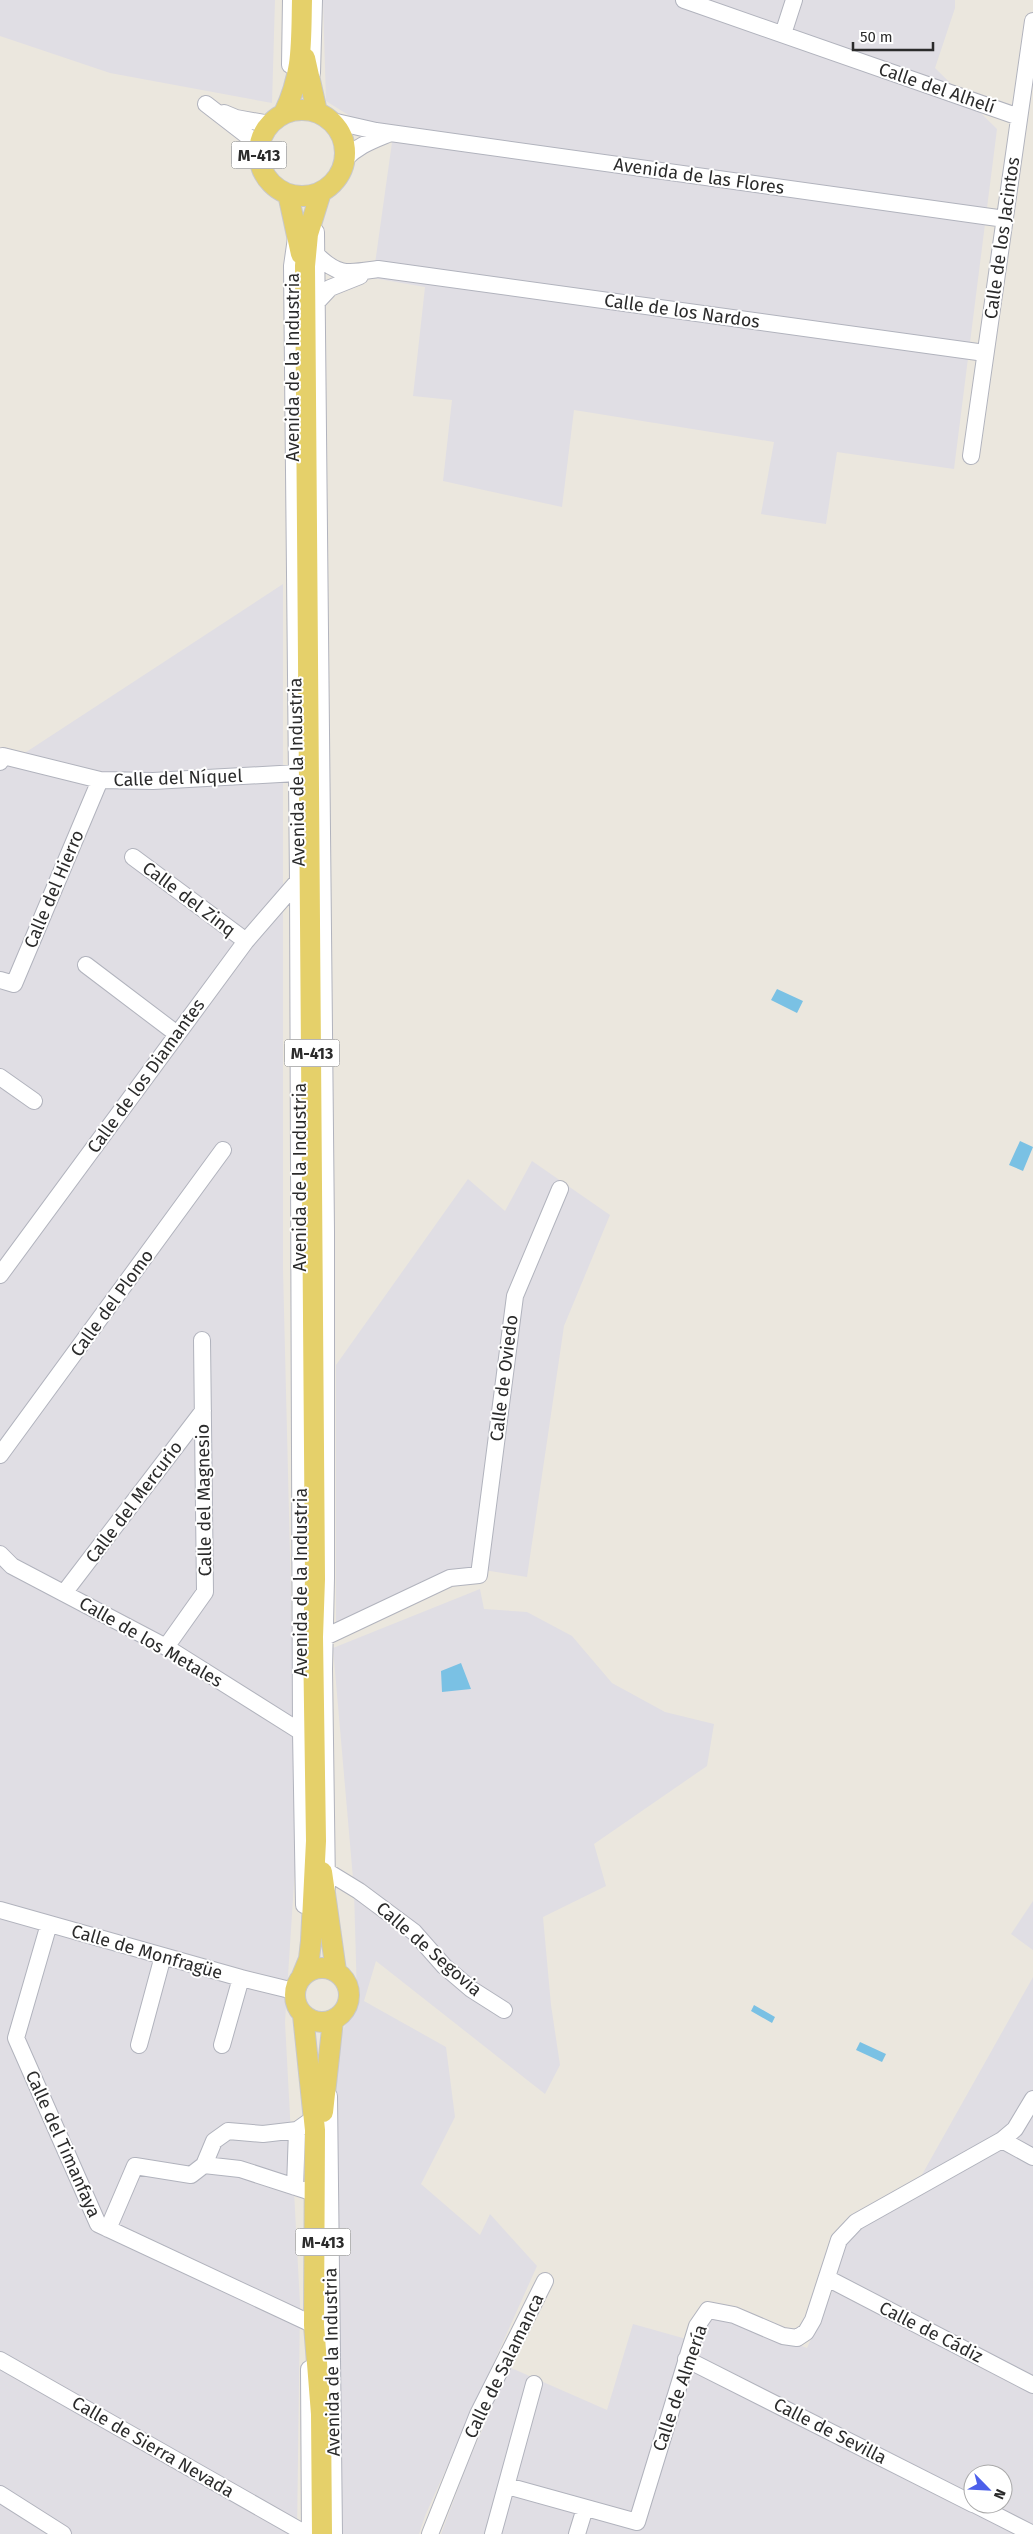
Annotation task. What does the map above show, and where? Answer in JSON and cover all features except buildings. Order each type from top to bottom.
[{"type":"main road","name":"M-413","points":[[302,0],[302,39],[298,80],[281,113],[262,138],[259,155],[263,172],[273,185],[288,194],[304,196],[318,201],[343,168],[346,151],[342,134],[324,117],[312,88],[302,39]]},
{"type":"main road","points":[[281,113],[300,109],[324,117]]},
{"type":"main road","name":"Avenida de la Industria","points":[[288,194],[296,236],[311,260]]},
{"type":"main road","name":"Avenida de la Industria","points":[[300,1978],[309,1959],[316,1841],[313,1637],[311,260],[308,234],[318,201]]},
{"type":"main road","name":"Avenida de la Industria","points":[[316,1841],[327,1902],[336,1971]]},
{"type":"main road","points":[[300,1978],[310,1970],[321,1967],[336,1971]]},
{"type":"main road","name":"M-413","points":[[333,2020],[344,2009],[349,1994],[347,1983],[336,1971]]},
{"type":"main road","name":"M-413","points":[[300,1978],[297,2006],[303,2015]]},
{"type":"main road","points":[[303,2015],[312,2020],[322,2022],[333,2020]]},
{"type":"main road","name":"Avenida de la Industria","points":[[303,2015],[314,2118],[314,2325],[321,2414],[322,2534]]},
{"type":"main road","name":"Avenida de la Industria","points":[[321,2414],[324,2366],[323,2101],[333,2020]]},
{"type":"street","points":[[259,155],[250,138],[206,104],[236,118],[281,113],[291,0]]},
{"type":"street","points":[[312,88],[314,0]]},
{"type":"street","name":"Calle del Alhelí","points":[[684,0],[1019,117]]},
{"type":"street","points":[[783,34],[794,0]]},
{"type":"street","name":"Calle de los Jacintos","points":[[970,456],[1033,20]]},
{"type":"street","name":"Avenida de las Flores","points":[[324,117],[376,132],[393,132],[1005,219]]},
{"type":"street","points":[[344,160],[353,150],[393,132]]},
{"type":"street","name":"Avenida de la Industria","points":[[296,236],[292,276],[298,881],[301,1732],[303,1784],[300,1978]]},
{"type":"street","name":"Avenida de la Industria","points":[[311,260],[316,303],[326,1232],[325,1637],[327,1902]]},
{"type":"street","name":"Calle de los Nardos","points":[[311,260],[349,273],[378,269],[985,353]]},
{"type":"street","name":"Calle de los Nardos","points":[[316,303],[330,288],[378,269]]},
{"type":"street","name":"Calle del Níquel","points":[[1,759],[100,780],[153,781],[297,773]]},
{"type":"street","name":"Calle del Hierro","points":[[0,979],[14,984],[100,780]]},
{"type":"street","name":"Calle del Zinq","points":[[133,857],[246,941]]},
{"type":"street","name":"Calle de los Diamantes","points":[[0,1275],[246,941],[298,881]]},
{"type":"street","points":[[86,965],[177,1034]]},
{"type":"street","points":[[0,1076],[34,1101]]},
{"type":"street","name":"Calle del Plomo","points":[[0,1455],[223,1150]]},
{"type":"street","name":"Calle de Oviedo","points":[[325,1637],[450,1578],[479,1576],[515,1296],[560,1189]]},
{"type":"street","name":"Calle del Magnesio","points":[[166,1647],[206,1592],[202,1340]]},
{"type":"street","name":"Calle del Mercurio","points":[[64,1593],[203,1411]]},
{"type":"street","name":"Calle de los Metales","points":[[0,1554],[12,1566],[166,1647],[301,1732]]},
{"type":"street","name":"Calle de Segovia","points":[[328,1872],[359,1891],[414,1932],[444,1966],[464,1983],[504,2010]]},
{"type":"street","name":"Calle de Monfragüe","points":[[0,1910],[242,1978],[300,1978]]},
{"type":"street","name":"Calle del Timanfaya","points":[[49,1924],[16,2038],[98,2224],[314,2325]]},
{"type":"street","points":[[139,2045],[163,1956]]},
{"type":"street","points":[[222,2045],[242,1978]]},
{"type":"street","name":"Avenida de la Industria","points":[[327,2070],[330,2098],[334,2534]]},
{"type":"street","name":"Calle de Almería","points":[[585,2508],[637,2522],[697,2326],[708,2310],[734,2315],[784,2336],[797,2338],[806,2332],[813,2320],[829,2279],[839,2240],[856,2222],[1002,2140],[1015,2129],[1033,2098]]},
{"type":"street","points":[[108,2228],[135,2166],[191,2175],[204,2165],[214,2141],[228,2131],[263,2134],[297,2130],[314,2118]]},
{"type":"street","points":[[295,2187],[297,2130]]},
{"type":"street","points":[[1002,2140],[1033,2157]]},
{"type":"street","points":[[204,2165],[240,2169],[314,2193]]},
{"type":"street","name":"Calle de Cádiz","points":[[829,2279],[1033,2385]]},
{"type":"street","name":"Calle de Salamanca","points":[[430,2534],[478,2414],[545,2281]]},
{"type":"street","name":"Avenida de la Industria","points":[[308,2534],[309,2366],[314,2325]]},
{"type":"street","name":"Calle de Sevilla","points":[[686,2359],[963,2499]]},
{"type":"street","name":"Calle de Sierra Nevada","points":[[0,2360],[308,2534]]},
{"type":"street","points":[[493,2534],[534,2384]]},
{"type":"street","points":[[507,2486],[585,2508],[578,2534]]},
{"type":"street","points":[[0,2494],[63,2534]]},
{"type":"street","name":"Calle de Sevilla","points":[[993,2514],[1033,2534]]},
{"type":"shaded area","points":[[0,0],[275,0],[272,103],[110,73],[0,36]]},
{"type":"shaded area","points":[[323,0],[955,0],[955,8],[935,68],[997,129],[954,469],[837,452],[826,524],[761,514],[774,442],[574,410],[562,507],[443,481],[452,400],[413,396],[425,287],[373,278],[394,128],[366,126],[326,101]]},
{"type":"shaded area","points":[[283,584],[283,1270],[297,1837],[285,2022],[300,2304],[297,2534],[0,2534],[0,759],[14,760]]},
{"type":"shaded area","points":[[532,1161],[610,1215],[564,1326],[527,1577],[484,1570],[336,1629],[336,1365],[468,1179],[505,1211]]},
{"type":"shaded area","points":[[480,1589],[484,1609],[527,1612],[572,1636],[612,1683],[665,1712],[714,1724],[707,1766],[594,1844],[606,1886],[543,1917],[551,2005],[560,2065],[545,2094],[376,1961],[364,2001],[446,2047],[455,2117],[421,2184],[480,2235],[490,2214],[537,2266],[425,2516],[419,2534],[337,2534],[335,2125],[339,2040],[357,1998],[354,1890],[333,1648]]},
{"type":"shaded area","points":[[1033,1901],[1033,1950],[1011,1934]]},
{"type":"shaded area","points":[[1033,1977],[1033,2534],[441,2534],[467,2465],[509,2367],[607,2410],[633,2324],[697,2342],[713,2313],[807,2348],[833,2290],[835,2260],[859,2224],[910,2196]]},
{"type":"water","points":[[777,989],[803,1001],[797,1013],[771,1000]]},
{"type":"water","points":[[1020,1141],[1033,1147],[1023,1171],[1009,1165]]},
{"type":"water","points":[[461,1663],[471,1689],[442,1692],[441,1671]]},
{"type":"water","points":[[754,2005],[775,2017],[772,2023],[751,2011]]},
{"type":"water","points":[[860,2042],[886,2054],[882,2062],[856,2050]]}]
